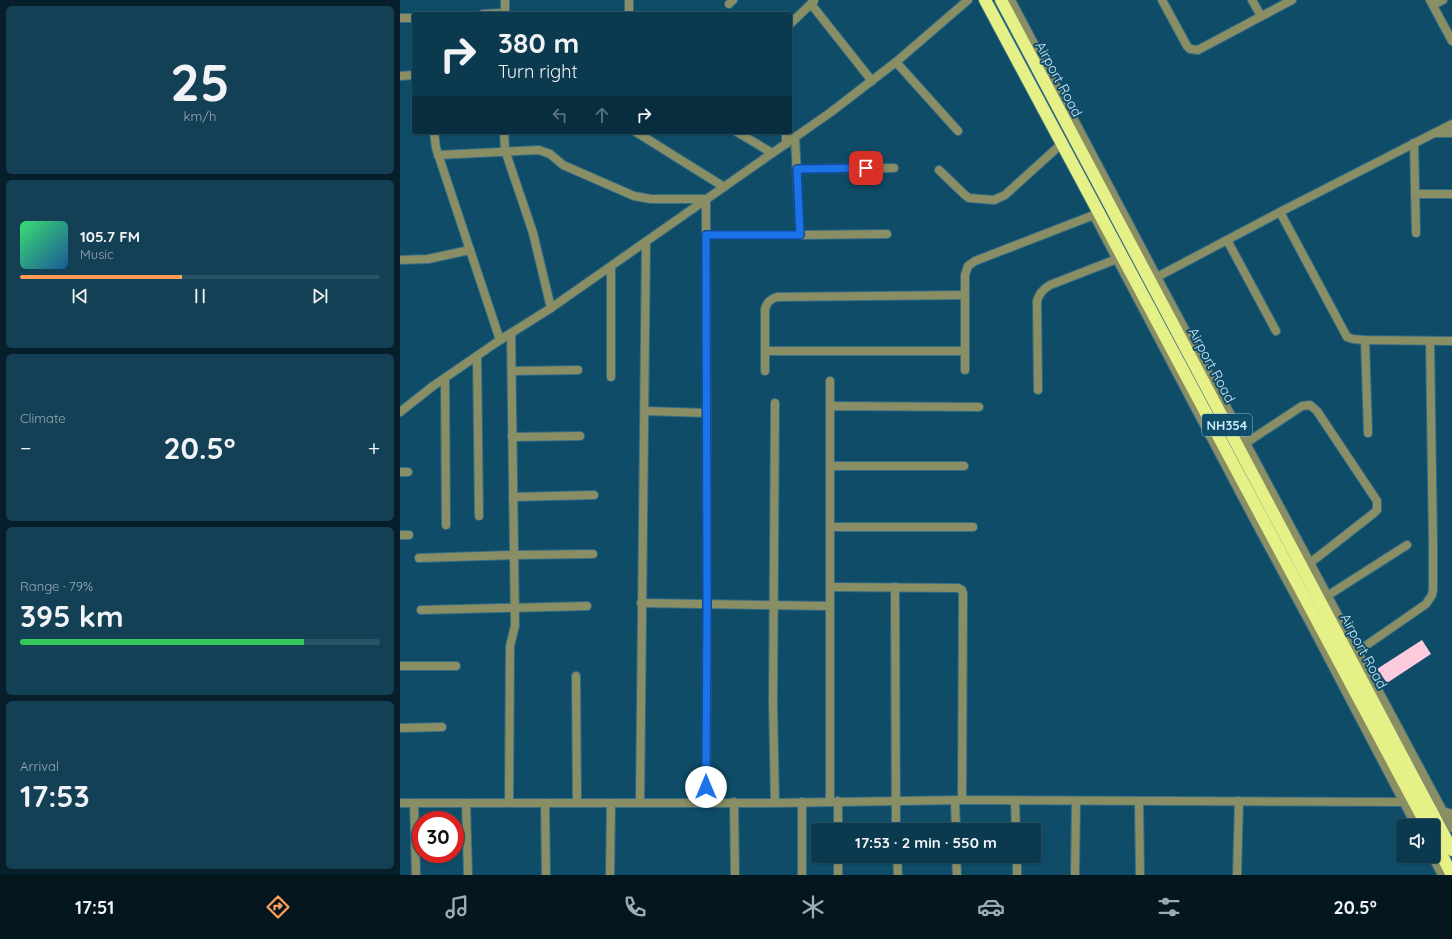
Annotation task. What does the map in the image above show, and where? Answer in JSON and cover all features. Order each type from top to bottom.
[{"type":"highway","name":"Airport Road","points":[[985,0],[1423,819]]},
{"type":"highway","name":"Airport Road","points":[[1001,0],[1050,96],[1154,279],[1452,850]]},
{"type":"highway","points":[[1440,852],[1452,875]]},
{"type":"street","points":[[505,0],[505,12]]},
{"type":"street","points":[[629,0],[629,12]]},
{"type":"street","points":[[400,412],[445,378],[500,340],[552,308],[786,144],[872,81],[968,0]]},
{"type":"street","points":[[979,0],[1311,625],[1412,819]]},
{"type":"street","points":[[1011,0],[1154,279],[1246,443],[1452,828]]},
{"type":"street","points":[[1162,0],[1187,46],[1194,50],[1202,49],[1260,16],[1292,0]]},
{"type":"street","points":[[1252,0],[1260,16]]},
{"type":"street","points":[[1443,0],[1431,3],[1452,41]]},
{"type":"street","points":[[792,22],[813,2],[872,81]]},
{"type":"street","points":[[400,18],[412,18]]},
{"type":"street","points":[[896,62],[958,131]]},
{"type":"street","points":[[400,76],[412,75]]},
{"type":"street","points":[[1154,279],[1414,142],[1452,124]]},
{"type":"street","points":[[1435,133],[1452,133]]},
{"type":"street","points":[[434,134],[438,155],[500,340]]},
{"type":"street","points":[[504,134],[505,150],[533,233],[552,308]]},
{"type":"street","points":[[639,134],[724,187]]},
{"type":"street","points":[[740,134],[772,153]]},
{"type":"street","points":[[786,134],[786,144]]},
{"type":"street","points":[[794,138],[800,235]]},
{"type":"street","points":[[1414,142],[1416,233]]},
{"type":"street","points":[[940,170],[967,197],[976,199],[997,199],[1004,195],[1058,147]]},
{"type":"street","points":[[438,155],[505,150],[543,150],[563,165],[628,194],[651,199],[706,199]]},
{"type":"street","points":[[797,169],[894,168]]},
{"type":"street","points":[[1415,194],[1452,194]]},
{"type":"street","points":[[706,199],[706,802]]},
{"type":"street","points":[[1280,212],[1344,335],[1350,338],[1365,340],[1452,341]]},
{"type":"street","points":[[965,370],[966,270],[971,263],[1094,215]]},
{"type":"street","points":[[706,235],[887,234]]},
{"type":"street","points":[[1227,240],[1276,331]]},
{"type":"street","points":[[640,802],[646,242]]},
{"type":"street","points":[[400,260],[428,259],[470,250]]},
{"type":"street","points":[[1038,390],[1039,295],[1043,289],[1050,285],[1117,260]]},
{"type":"street","points":[[610,267],[611,377]]},
{"type":"street","points":[[765,371],[765,309],[767,303],[771,299],[777,297],[965,295]]},
{"type":"street","points":[[509,803],[510,646],[514,632],[515,608],[511,334]]},
{"type":"street","points":[[1365,340],[1368,433]]},
{"type":"street","points":[[1358,651],[1426,604],[1432,595],[1433,544],[1430,341]]},
{"type":"street","points":[[765,351],[965,352]]},
{"type":"street","points":[[477,356],[479,516]]},
{"type":"street","points":[[512,371],[578,370]]},
{"type":"street","points":[[445,378],[446,525]]},
{"type":"street","points":[[830,381],[830,606],[834,802],[837,823]]},
{"type":"street","points":[[775,403],[775,803]]},
{"type":"street","points":[[1246,443],[1302,406],[1310,405],[1317,410],[1377,501],[1377,510],[1374,513],[1310,563]]},
{"type":"street","points":[[830,406],[979,407]]},
{"type":"street","points":[[645,411],[707,413]]},
{"type":"street","points":[[512,437],[580,436]]},
{"type":"street","points":[[830,466],[964,466]]},
{"type":"street","points":[[513,497],[594,496]]},
{"type":"street","points":[[830,528],[973,527]]},
{"type":"street","points":[[400,535],[409,535]]},
{"type":"street","points":[[1328,596],[1407,545]]},
{"type":"street","points":[[420,558],[593,554]]},
{"type":"street","points":[[830,588],[958,588],[963,592],[956,823]]},
{"type":"street","points":[[895,588],[896,823]]},
{"type":"street","points":[[641,603],[830,606]]},
{"type":"street","points":[[421,610],[587,606]]},
{"type":"street","points":[[400,666],[456,666]]},
{"type":"street","points":[[576,676],[577,803]]},
{"type":"street","points":[[400,728],[442,727]]},
{"type":"street","points":[[400,803],[775,803],[958,800],[1403,802],[1428,806],[1452,814]]},
{"type":"street","points":[[1015,801],[1016,823]]},
{"type":"street","points":[[1075,875],[1076,801]]},
{"type":"street","points":[[734,802],[735,875]]},
{"type":"street","points":[[802,802],[802,875]]},
{"type":"street","points":[[1139,802],[1140,875]]},
{"type":"street","points":[[1237,875],[1239,802]]},
{"type":"street","points":[[414,803],[416,875]]},
{"type":"street","points":[[466,803],[468,875]]},
{"type":"street","points":[[545,803],[546,875]]},
{"type":"street","points":[[610,875],[611,803]]},
{"type":"street","points":[[838,863],[838,875]]},
{"type":"street","points":[[897,863],[898,875]]},
{"type":"street","points":[[956,863],[957,875]]},
{"type":"street","points":[[1017,863],[1017,875]]},
{"type":"street","points":[[1436,863],[1442,875]]},
{"type":"building","points":[[1422,640],[1431,654],[1387,683],[1377,669]]},
{"type":"route","points":[[706,787],[706,235],[800,235],[797,169],[866,168]]}]
